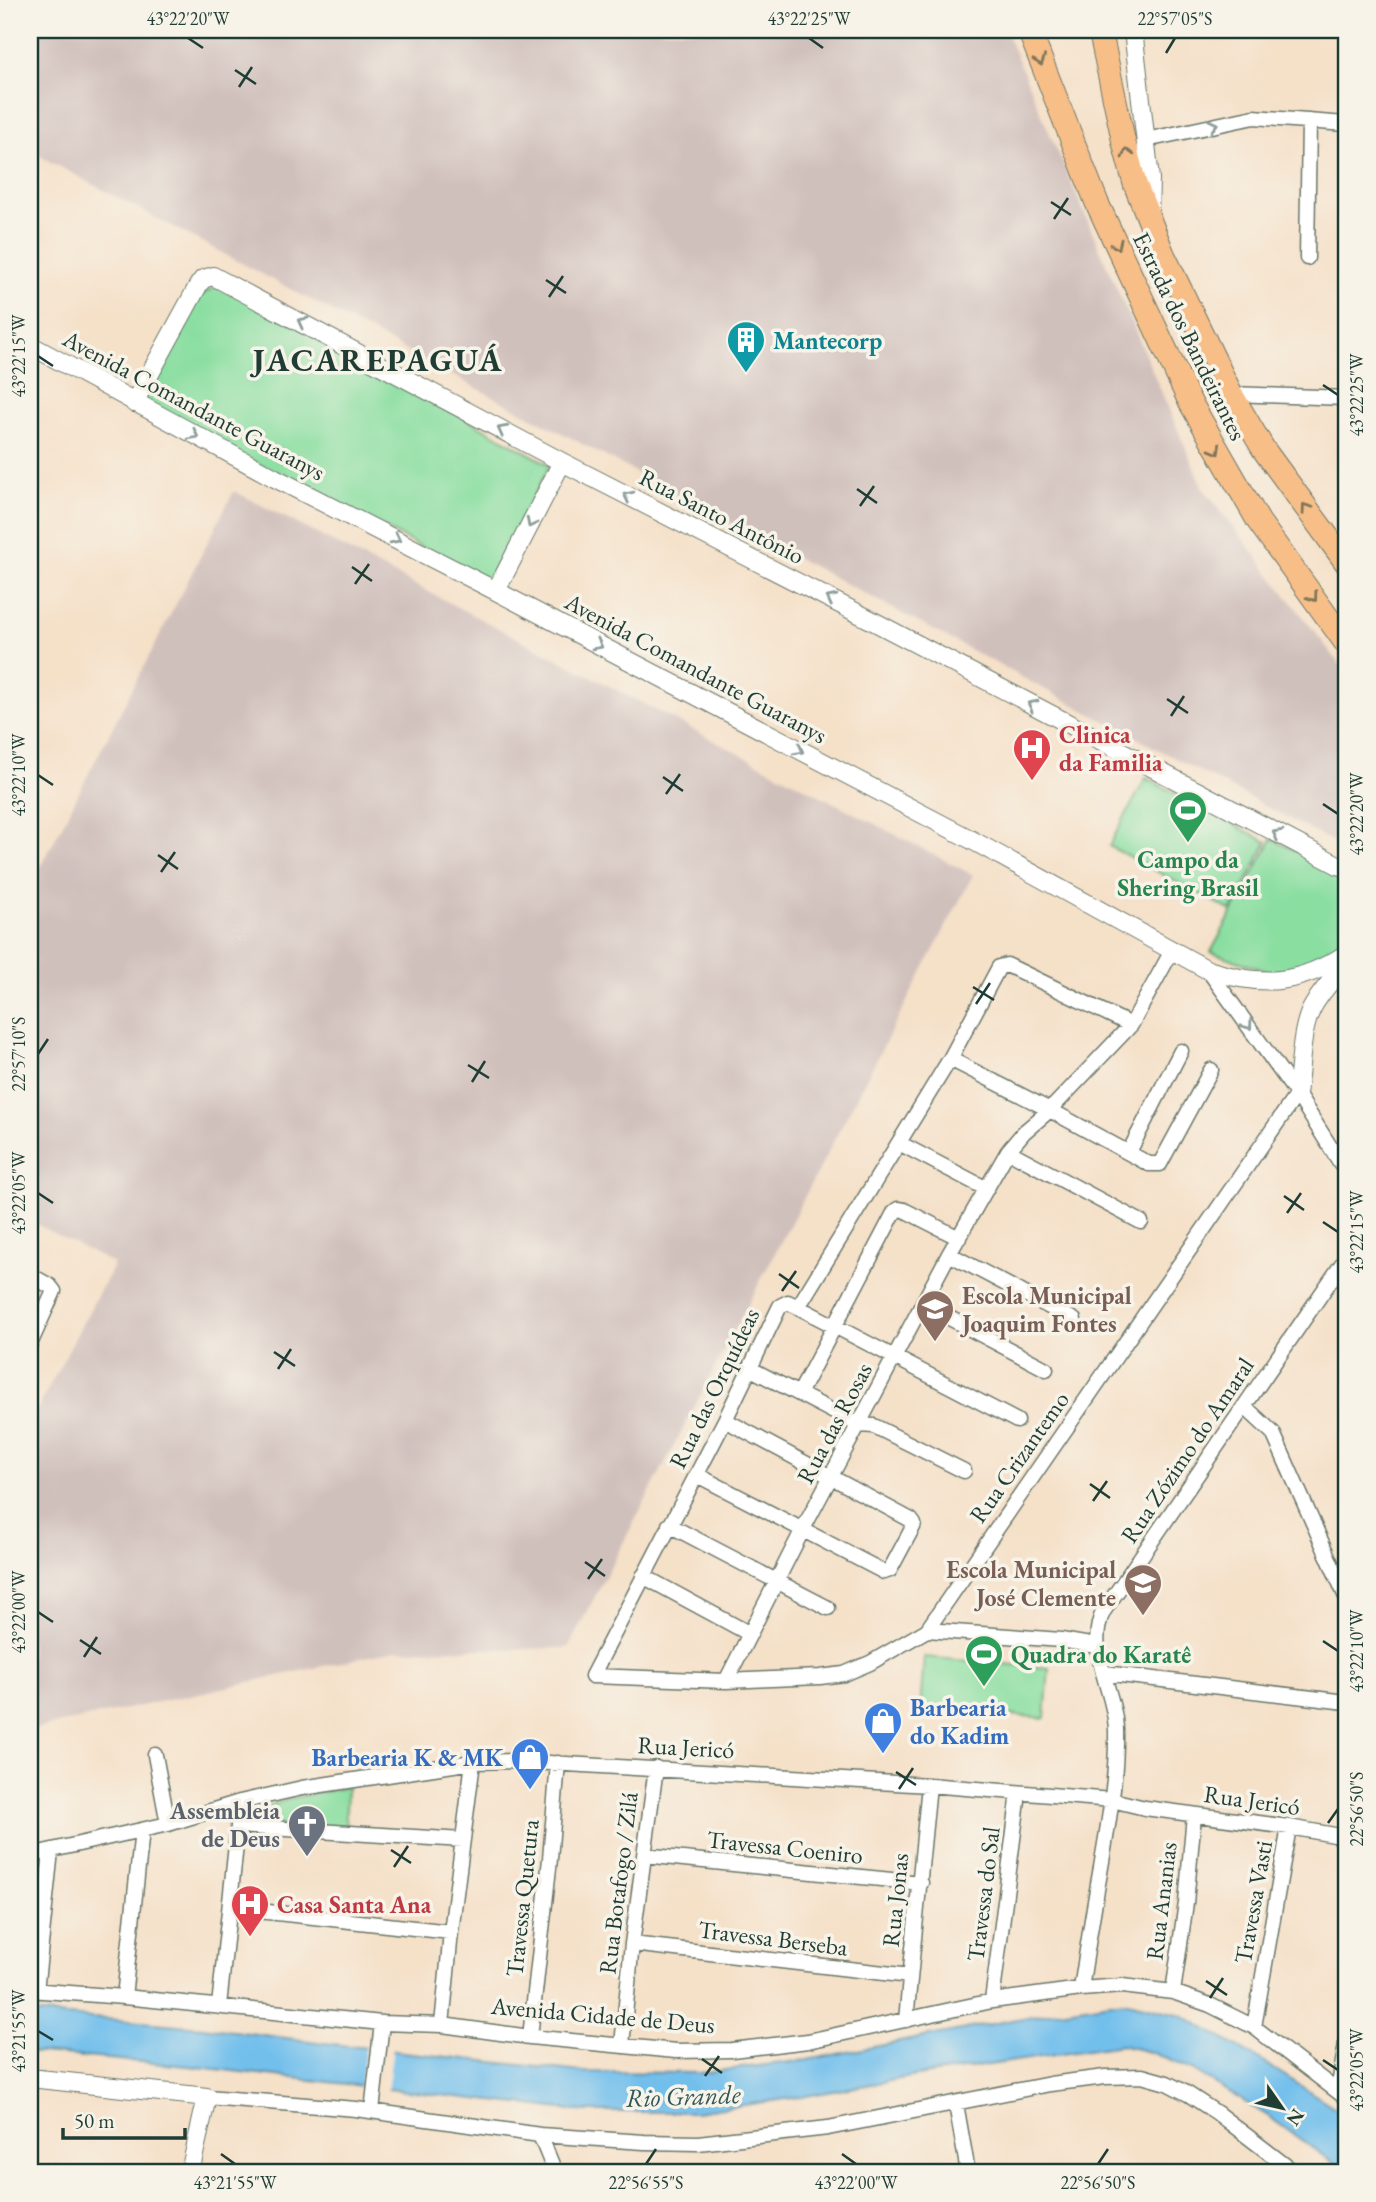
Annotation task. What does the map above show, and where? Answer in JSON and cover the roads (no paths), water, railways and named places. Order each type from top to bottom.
[{"type":"main road","name":"Estrada dos Bandeirantes","points":[[1028,30],[1097,203],[1190,402],[1259,522],[1346,643]]},
{"type":"main road","name":"Estrada dos Bandeirantes","points":[[1100,30],[1135,184],[1163,254],[1231,394],[1264,450],[1346,562]]},
{"type":"street","name":"Estrada dos Bandeirantes","points":[[1133,30],[1150,178],[1149,219]]},
{"type":"street","points":[[1146,139],[1254,117],[1346,124]]},
{"type":"street","points":[[1307,258],[1309,121]]},
{"type":"street","name":"Rua Santo Antônio","points":[[134,403],[199,284],[203,279],[213,276],[562,462],[871,620],[1343,868]]},
{"type":"street","name":"Avenida Comandante Guaranys","points":[[30,345],[275,478],[970,839],[1209,970],[1238,979],[1280,980],[1315,972],[1346,954]]},
{"type":"street","points":[[1231,394],[1346,398]]},
{"type":"street","points":[[496,591],[562,462]]},
{"type":"street","name":"Rua das Rosas","points":[[726,1681],[803,1529],[985,1188],[1008,1151],[1024,1132],[1050,1110],[1131,1025],[1173,949]]},
{"type":"street","name":"Rua das Orquídeas","points":[[592,1676],[725,1420],[780,1306],[788,1302],[799,1307],[950,1059],[999,968],[1007,965],[1131,1025]]},
{"type":"street","points":[[1297,1094],[1306,1025],[1311,1010],[1346,965]]},
{"type":"street","points":[[1209,970],[1297,1094],[1346,1172]]},
{"type":"street","points":[[1129,1152],[1181,1051]]},
{"type":"street","points":[[950,1059],[1149,1164],[1160,1164],[1210,1070]]},
{"type":"street","name":"Rua Crizantemo","points":[[592,1676],[726,1681],[844,1674],[870,1663],[927,1630],[1297,1094]]},
{"type":"street","points":[[899,1143],[985,1188]]},
{"type":"street","points":[[1008,1151],[1141,1222]]},
{"type":"street","points":[[799,1394],[891,1216],[898,1209],[959,1238]]},
{"type":"street","points":[[949,1254],[1074,1320]]},
{"type":"street","name":"Rua Zózimo do Amaral","points":[[1082,1989],[1112,1800],[1116,1727],[1096,1646],[1096,1633],[1103,1612],[1346,1258]]},
{"type":"street","points":[[30,1275],[53,1288],[54,1294],[30,1345]]},
{"type":"street","points":[[923,1304],[1046,1369]]},
{"type":"street","points":[[799,1307],[1017,1422]]},
{"type":"street","points":[[749,1368],[859,1425],[874,1426],[964,1471]]},
{"type":"street","points":[[1245,1407],[1273,1433],[1346,1597]]},
{"type":"street","points":[[697,1475],[884,1572],[890,1570],[913,1527],[913,1522],[725,1420]]},
{"type":"street","points":[[669,1525],[828,1608]]},
{"type":"street","points":[[643,1576],[750,1634]]},
{"type":"street","points":[[927,1630],[1061,1640],[1096,1646]]},
{"type":"street","points":[[1104,1673],[1346,1702]]},
{"type":"street","points":[[155,1755],[168,1824]]},
{"type":"street","name":"Rua Jericó","points":[[30,1855],[168,1824],[240,1802],[302,1788],[473,1762],[515,1761],[929,1785],[1112,1800],[1145,1808],[1346,1837]]},
{"type":"street","points":[[442,2025],[473,1762]]},
{"type":"street","name":"Travessa Quetura","points":[[530,2037],[558,1763]]},
{"type":"street","name":"Rua Botafogo / Zilá","points":[[622,2045],[632,1944],[656,1768]]},
{"type":"street","name":"Rua Jonas","points":[[906,2020],[929,1785]]},
{"type":"street","name":"Travessa do Sal","points":[[992,2001],[1019,1793]]},
{"type":"street","points":[[219,2006],[240,1802]]},
{"type":"street","name":"Rua Ananias","points":[[1173,1992],[1186,1903],[1194,1815]]},
{"type":"street","points":[[238,1826],[463,1840]]},
{"type":"street","name":"Travessa Vasti","points":[[1254,2027],[1289,1827]]},
{"type":"street","points":[[124,1997],[142,1830]]},
{"type":"street","points":[[33,1991],[51,1851]]},
{"type":"street","name":"Travessa Coeniro","points":[[644,1856],[921,1884]]},
{"type":"street","points":[[231,1908],[451,1932]]},
{"type":"street","name":"Travessa Berseba","points":[[632,1944],[910,1976]]},
{"type":"street","name":"Avenida Cidade de Deus","points":[[33,1991],[124,1997],[382,2023],[442,2025],[530,2037],[676,2051],[733,2050],[808,2041],[992,2001],[1122,1986],[1173,1992],[1210,2005],[1254,2027],[1342,2094]]},
{"type":"street","points":[[372,2111],[382,2023]]},
{"type":"street","points":[[1342,2094],[1346,2044]]},
{"type":"street","points":[[30,2078],[130,2091],[372,2111],[540,2135],[698,2143],[828,2128],[1050,2084],[1105,2077],[1142,2077],[1167,2083],[1188,2094],[1294,2172]]},
{"type":"street","points":[[190,2172],[207,2097]]},
{"type":"street","points":[[956,2104],[968,2172]]},
{"type":"street","points":[[540,2135],[555,2172]]},
{"type":"street","points":[[30,2170],[54,2172]]},
{"type":"water","name":"Rio Grande","points":[[1123,2001],[1182,2015],[1260,2060],[1346,2116],[1346,2172],[1268,2116],[1192,2070],[1153,2053],[1121,2045],[696,2112],[588,2112],[198,2067],[30,2052],[30,2013],[203,2027],[582,2072],[700,2073],[807,2060]]},
{"type":"place","name":"Mantecorp","points":[[746,374]]},
{"type":"place","name":"Clinica da Familia","points":[[1032,782]]},
{"type":"place","name":"Campo da Shering Brasil","points":[[1188,844]]},
{"type":"place","name":"Escola Municipal Joaquim Fontes","points":[[935,1343]]},
{"type":"place","name":"Escola Municipal José Clemente","points":[[1143,1617]]},
{"type":"place","name":"Quadra do Karatê","points":[[984,1688]]},
{"type":"place","name":"Barbearia do Kadim","points":[[883,1755]]},
{"type":"place","name":"Barbearia K & MK","points":[[530,1791]]},
{"type":"place","name":"Assembleia de Deus","points":[[307,1858]]},
{"type":"place","name":"Casa Santa Ana","points":[[250,1938]]},
{"type":"district","name":"JACAREPAGUÁ","points":[[378,360]]}]
